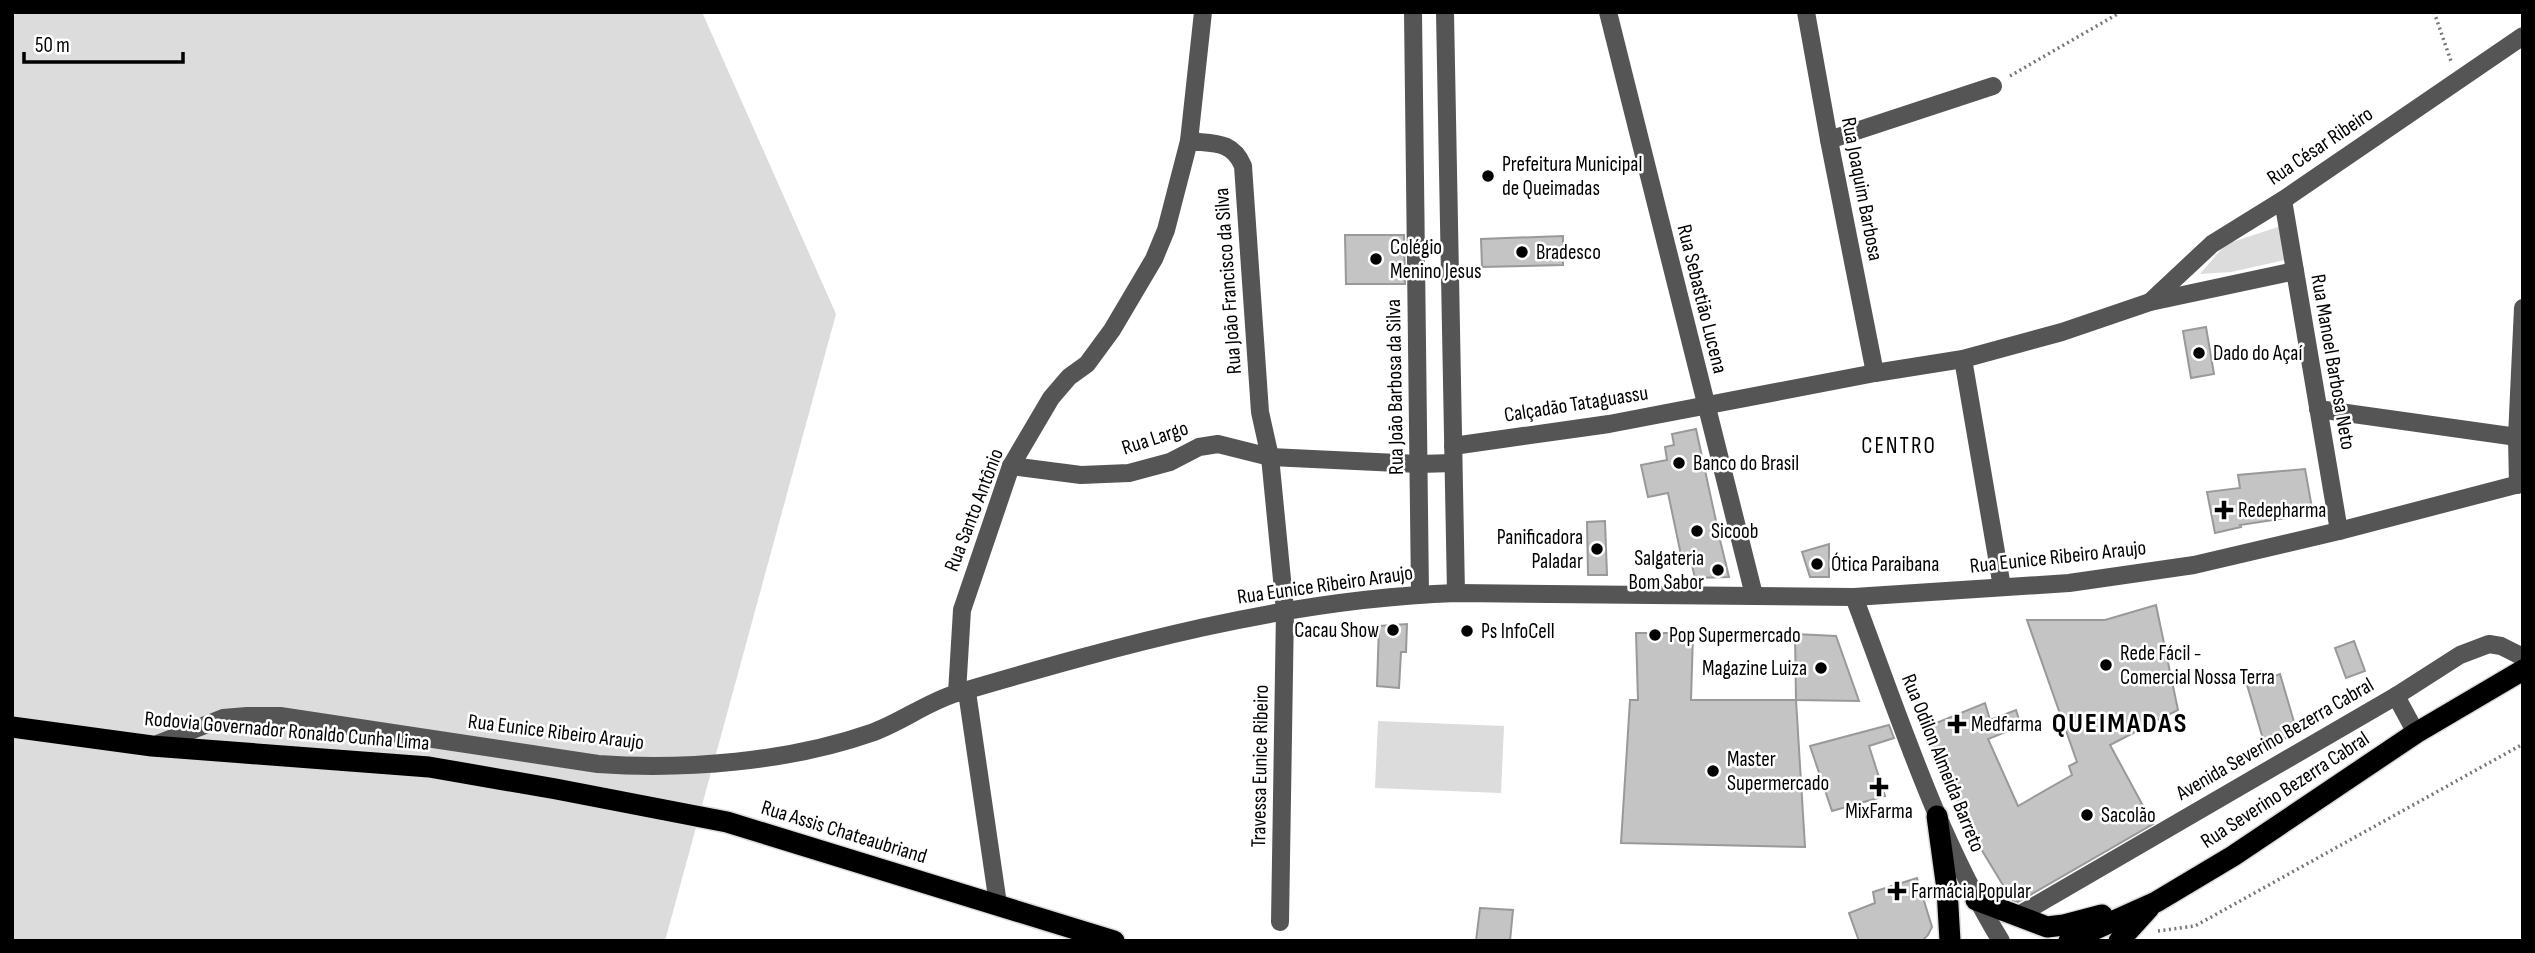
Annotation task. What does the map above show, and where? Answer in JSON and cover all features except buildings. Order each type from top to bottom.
[{"type":"highway","name":"Rua Severino Bezerra Cabral","points":[[2069,941],[2155,902],[2233,856],[2416,733],[2523,670]]},
{"type":"highway","name":"Rodovia Governador Ronaldo Cunha Lima","points":[[12,727],[152,746],[429,767],[556,789]]},
{"type":"highway","name":"Rua Assis Chateaubriand","points":[[556,789],[727,822],[1114,941]]},
{"type":"highway","points":[[1937,816],[1947,889],[1950,941]]},
{"type":"highway","points":[[1976,900],[2047,927],[2155,902]]},
{"type":"highway","points":[[2122,938],[2155,902]]},
{"type":"street","name":"Rua Santo Antônio","points":[[998,904],[962,692],[961,610],[1011,467],[1051,398],[1069,377],[1087,364],[1154,259],[1172,209],[1189,141],[1203,12]]},
{"type":"street","name":"Rua João Barbosa da Silva","points":[[1413,12],[1420,594]]},
{"type":"street","points":[[1445,12],[1456,593]]},
{"type":"street","name":"Rua Sebastião Lucena","points":[[1608,12],[1754,595]]},
{"type":"street","name":"Rua Joaquim Barbosa","points":[[1806,12],[1875,373]]},
{"type":"street","name":"Rua César Ribeiro","points":[[2150,302],[2212,244],[2283,200],[2523,36]]},
{"type":"street","points":[[1829,140],[1993,86]]},
{"type":"street","name":"Rua João Francisco da Silva","points":[[1189,141],[1231,148],[1243,166],[1260,412],[1270,457],[1285,610]]},
{"type":"street","name":"Rua Manoel Barbosa Neto","points":[[2283,200],[2339,531]]},
{"type":"street","name":"Rua César Ribeiro","points":[[1705,405],[1963,359],[2062,332],[2150,302],[2295,271]]},
{"type":"street","points":[[2520,484],[2517,437],[2523,308]]},
{"type":"street","points":[[1963,359],[2002,587]]},
{"type":"street","name":"Calçadão Tataguassu","points":[[1419,464],[1453,454],[1705,405]]},
{"type":"street","points":[[2318,410],[2517,437]]},
{"type":"street","name":"Rua Largo","points":[[1011,467],[1081,475],[1129,473],[1170,462],[1199,447],[1218,444],[1270,457],[1419,464]]},
{"type":"street","name":"Rua Eunice Ribeiro Araujo","points":[[152,746],[223,718],[280,716],[598,764],[698,766],[825,748],[874,732],[962,692],[1154,638],[1285,610],[1420,594],[1854,597],[2069,583],[2181,567],[2339,531],[2520,484]]},
{"type":"street","name":"Rua Odilon Almeida Barreto","points":[[1854,597],[1937,816],[1976,900],[2001,941]]},
{"type":"street","name":"Travessa Eunice Ribeiro","points":[[1280,922],[1285,610]]},
{"type":"street","name":"Avenida Severino Bezerra Cabral","points":[[2017,916],[2396,696],[2460,655],[2489,644],[2501,646],[2523,657]]},
{"type":"street","points":[[2396,696],[2416,733]]},
{"type":"path","points":[[1993,86],[2121,12]]},
{"type":"path","points":[[2434,12],[2458,80]]},
{"type":"path","points":[[2122,938],[2195,926],[2523,744]]},
{"type":"shaded area","points":[[12,12],[702,12],[836,314],[665,941],[12,941]]},
{"type":"shaded area","points":[[2281,226],[2285,260],[2231,272],[2200,274],[2226,244]]},
{"type":"shaded area","points":[[1378,721],[1504,726],[1501,793],[1375,788]]},
{"type":"place","name":"Prefeitura Municipal de Queimadas","points":[[1488,176]]},
{"type":"place","name":"Bradesco","points":[[1522,252]]},
{"type":"place","name":"Colégio Menino Jesus","points":[[1376,259]]},
{"type":"place","name":"Dado do Açaí","points":[[2199,353]]},
{"type":"place","name":"Banco do Brasil","points":[[1679,463]]},
{"type":"place","name":"Redepharma","points":[[2224,510]]},
{"type":"place","name":"Sicoob","points":[[1697,531]]},
{"type":"place","name":"Panificadora Paladar","points":[[1597,549]]},
{"type":"place","name":"Ótica Paraibana","points":[[1817,564]]},
{"type":"place","name":"Salgateria Bom Sabor","points":[[1718,570]]},
{"type":"place","name":"Cacau Show","points":[[1393,630]]},
{"type":"place","name":"Ps InfoCell","points":[[1467,631]]},
{"type":"place","name":"Pop Supermercado","points":[[1655,635]]},
{"type":"place","name":"Rede Fácil - Comercial Nossa Terra","points":[[2106,665]]},
{"type":"place","name":"Magazine Luiza","points":[[1821,668]]},
{"type":"place","name":"Medfarma","points":[[1957,724]]},
{"type":"place","name":"Master Supermercado","points":[[1713,771]]},
{"type":"place","name":"MixFarma","points":[[1879,787]]},
{"type":"place","name":"Sacolão","points":[[2087,815]]},
{"type":"place","name":"Farmácia Popular","points":[[1897,891]]},
{"type":"district","name":"CENTRO","points":[[1899,446]]},
{"type":"district","name":"QUEIMADAS","points":[[2120,723]]}]
